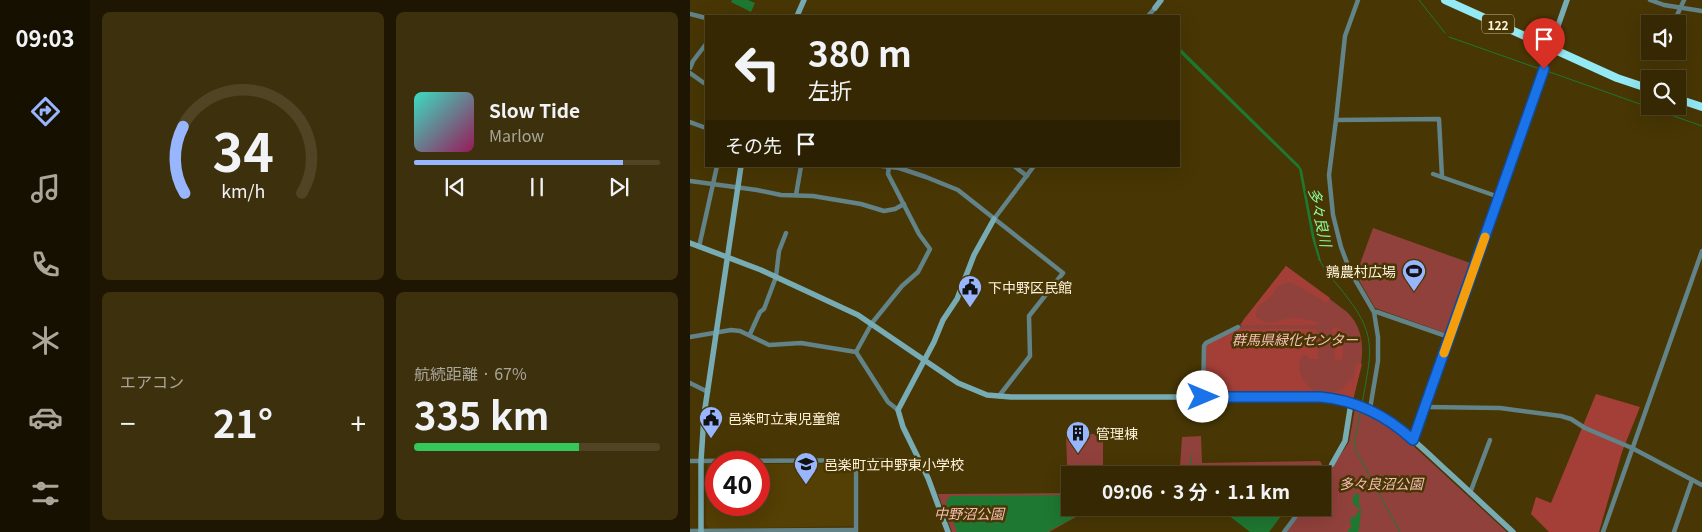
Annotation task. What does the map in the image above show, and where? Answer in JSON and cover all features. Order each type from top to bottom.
[{"type":"highway","name":"122","points":[[1445,0],[1617,78],[1641,86]]},
{"type":"highway","points":[[1686,102],[1702,107]]},
{"type":"street","points":[[797,15],[804,0]]},
{"type":"street","points":[[1151,12],[1161,0]]},
{"type":"street","points":[[1358,0],[1344,36],[1329,175],[1333,215],[1341,247],[1348,266],[1374,312],[1379,351],[1369,409]]},
{"type":"street","points":[[1413,440],[1567,0]]},
{"type":"street","points":[[1650,0],[1664,5],[1702,11]]},
{"type":"street","points":[[1677,15],[1684,0]]},
{"type":"street","points":[[690,14],[705,18]]},
{"type":"street","points":[[690,68],[705,45]]},
{"type":"street","points":[[701,51],[705,54]]},
{"type":"street","points":[[690,73],[705,82]]},
{"type":"street","points":[[1336,120],[1439,119],[1442,178]]},
{"type":"street","points":[[690,122],[705,128]]},
{"type":"street","points":[[699,247],[717,167]]},
{"type":"street","points":[[701,532],[701,461],[704,415],[741,167]]},
{"type":"street","points":[[796,195],[801,167]]},
{"type":"street","points":[[856,352],[872,323],[902,286],[918,272],[930,248],[919,234],[888,174],[889,167],[899,168],[926,176],[966,195],[1064,273],[1029,316],[1030,356],[999,396]]},
{"type":"street","points":[[1015,167],[1027,176]]},
{"type":"street","points":[[898,410],[934,342],[945,315],[958,299],[974,255],[994,219],[1033,167]]},
{"type":"street","points":[[1434,174],[1499,197]]},
{"type":"street","points":[[690,181],[781,194],[813,196],[861,204],[884,211],[895,209],[904,204]]},
{"type":"street","points":[[750,334],[760,312],[764,309],[776,277],[779,251],[786,233]]},
{"type":"street","points":[[690,243],[728,256],[858,315],[958,383],[987,395],[1320,397],[1369,409],[1395,424],[1513,532]]},
{"type":"street","points":[[1603,532],[1702,251]]},
{"type":"street","points":[[1374,312],[1449,337]]},
{"type":"street","points":[[1203,397],[1204,346],[1206,343],[1238,327]]},
{"type":"street","points":[[690,337],[717,332],[740,331],[750,334],[769,345],[800,343],[856,352],[888,402],[898,410],[903,428],[931,485],[948,532]]},
{"type":"street","points":[[690,383],[708,392]]},
{"type":"street","points":[[1332,464],[1345,441],[1354,404]]},
{"type":"street","points":[[1426,407],[1500,408],[1561,416],[1632,448],[1702,485]]},
{"type":"street","points":[[1470,493],[1490,440]]},
{"type":"street","points":[[690,531],[856,531],[856,460]]},
{"type":"street","points":[[690,461],[919,460]]},
{"type":"street","points":[[1674,532],[1692,480]]},
{"type":"street","points":[[1284,532],[1296,516]]},
{"type":"shaded area","points":[[732,0],[748,0],[755,3],[751,12],[731,2]]},
{"type":"shaded area","points":[[1180,48],[1299,165],[1302,170],[1321,261],[1319,261],[1312,238],[1299,169],[1180,53]]},
{"type":"shaded area","name":"邑楽町立中野東小学校","points":[[770,464],[853,465],[853,526],[709,529],[706,525],[706,516],[770,516]]},
{"type":"shaded area","points":[[1357,493],[1361,510],[1359,529],[1358,532],[1347,532],[1352,526],[1350,523],[1351,517],[1355,517],[1360,509],[1353,504],[1353,496]]},
{"type":"shaded area","points":[[1061,495],[1061,516],[1077,516],[1047,532],[957,532],[946,502],[950,496]]},
{"type":"shaded area","points":[[1229,516],[1281,516],[1269,532],[1250,532]]},
{"type":"green space","name":"鶉農村広場","points":[[1373,228],[1473,264],[1448,334],[1375,308],[1356,275]]},
{"type":"green space","name":"群馬県緑化センター","points":[[1286,266],[1347,312],[1355,321],[1362,343],[1362,354],[1353,400],[1318,393],[1269,393],[1206,346],[1239,329],[1244,319]]},
{"type":"green space","points":[[1286,266],[1330,298],[1327,303],[1291,282],[1281,284],[1260,306],[1256,317],[1264,322],[1275,322],[1290,318],[1303,319],[1318,323],[1317,325],[1240,325]]},
{"type":"green space","points":[[1337,327],[1346,334],[1348,340],[1344,340],[1342,360],[1334,359],[1336,345],[1332,330]]},
{"type":"green space","points":[[1236,329],[1317,329],[1318,359],[1310,359],[1302,355],[1299,367],[1305,382],[1318,393],[1205,393],[1206,346]]},
{"type":"green space","points":[[1358,363],[1362,364],[1353,400],[1329,394],[1330,392],[1340,391],[1354,377],[1355,366]]},
{"type":"green space","points":[[1596,394],[1640,407],[1622,452],[1599,532],[1549,532],[1531,514],[1536,497],[1551,503]]},
{"type":"green space","name":"多々良沼公園","points":[[1355,408],[1372,415],[1395,429],[1507,532],[1286,532],[1297,516],[1331,516],[1331,469],[1349,442]]},
{"type":"green space","name":"中野沼公園","points":[[1066,434],[1103,434],[1103,466],[1067,466]]},
{"type":"green space","name":"中野沼公園","points":[[1201,436],[1202,463],[1320,461],[1323,466],[1180,466],[1182,437]]},
{"type":"green space","name":"中野沼公園","points":[[1061,493],[1061,516],[1078,516],[1049,532],[952,532],[938,494]]},
{"type":"waterway","points":[[1419,0],[1445,33]]},
{"type":"waterway","points":[[1449,37],[1540,69]]},
{"type":"waterway","points":[[1544,70],[1702,126]]},
{"type":"waterway","name":"多々良川","points":[[1319,259],[1357,311],[1368,336],[1370,348],[1368,373],[1362,404]]},
{"type":"waterway","name":"多々良川","points":[[1361,410],[1355,439],[1356,451],[1400,532]]},
{"type":"waterway","points":[[1190,466],[1191,455]]},
{"type":"slow traffic","points":[[1444,353],[1485,237]]},
{"type":"place","name":"鶉農村広場","points":[[1414,292]]},
{"type":"place","name":"下中野区民館","points":[[970,308]]},
{"type":"place","name":"邑楽町立東児童館","points":[[711,439]]},
{"type":"place","name":"管理棟","points":[[1078,454]]},
{"type":"place","name":"邑楽町立中野東小学校","points":[[806,485]]},
{"type":"route","points":[[1203,397],[1320,397],[1335,399],[1370,409],[1395,424],[1413,440],[1544,69]]}]
